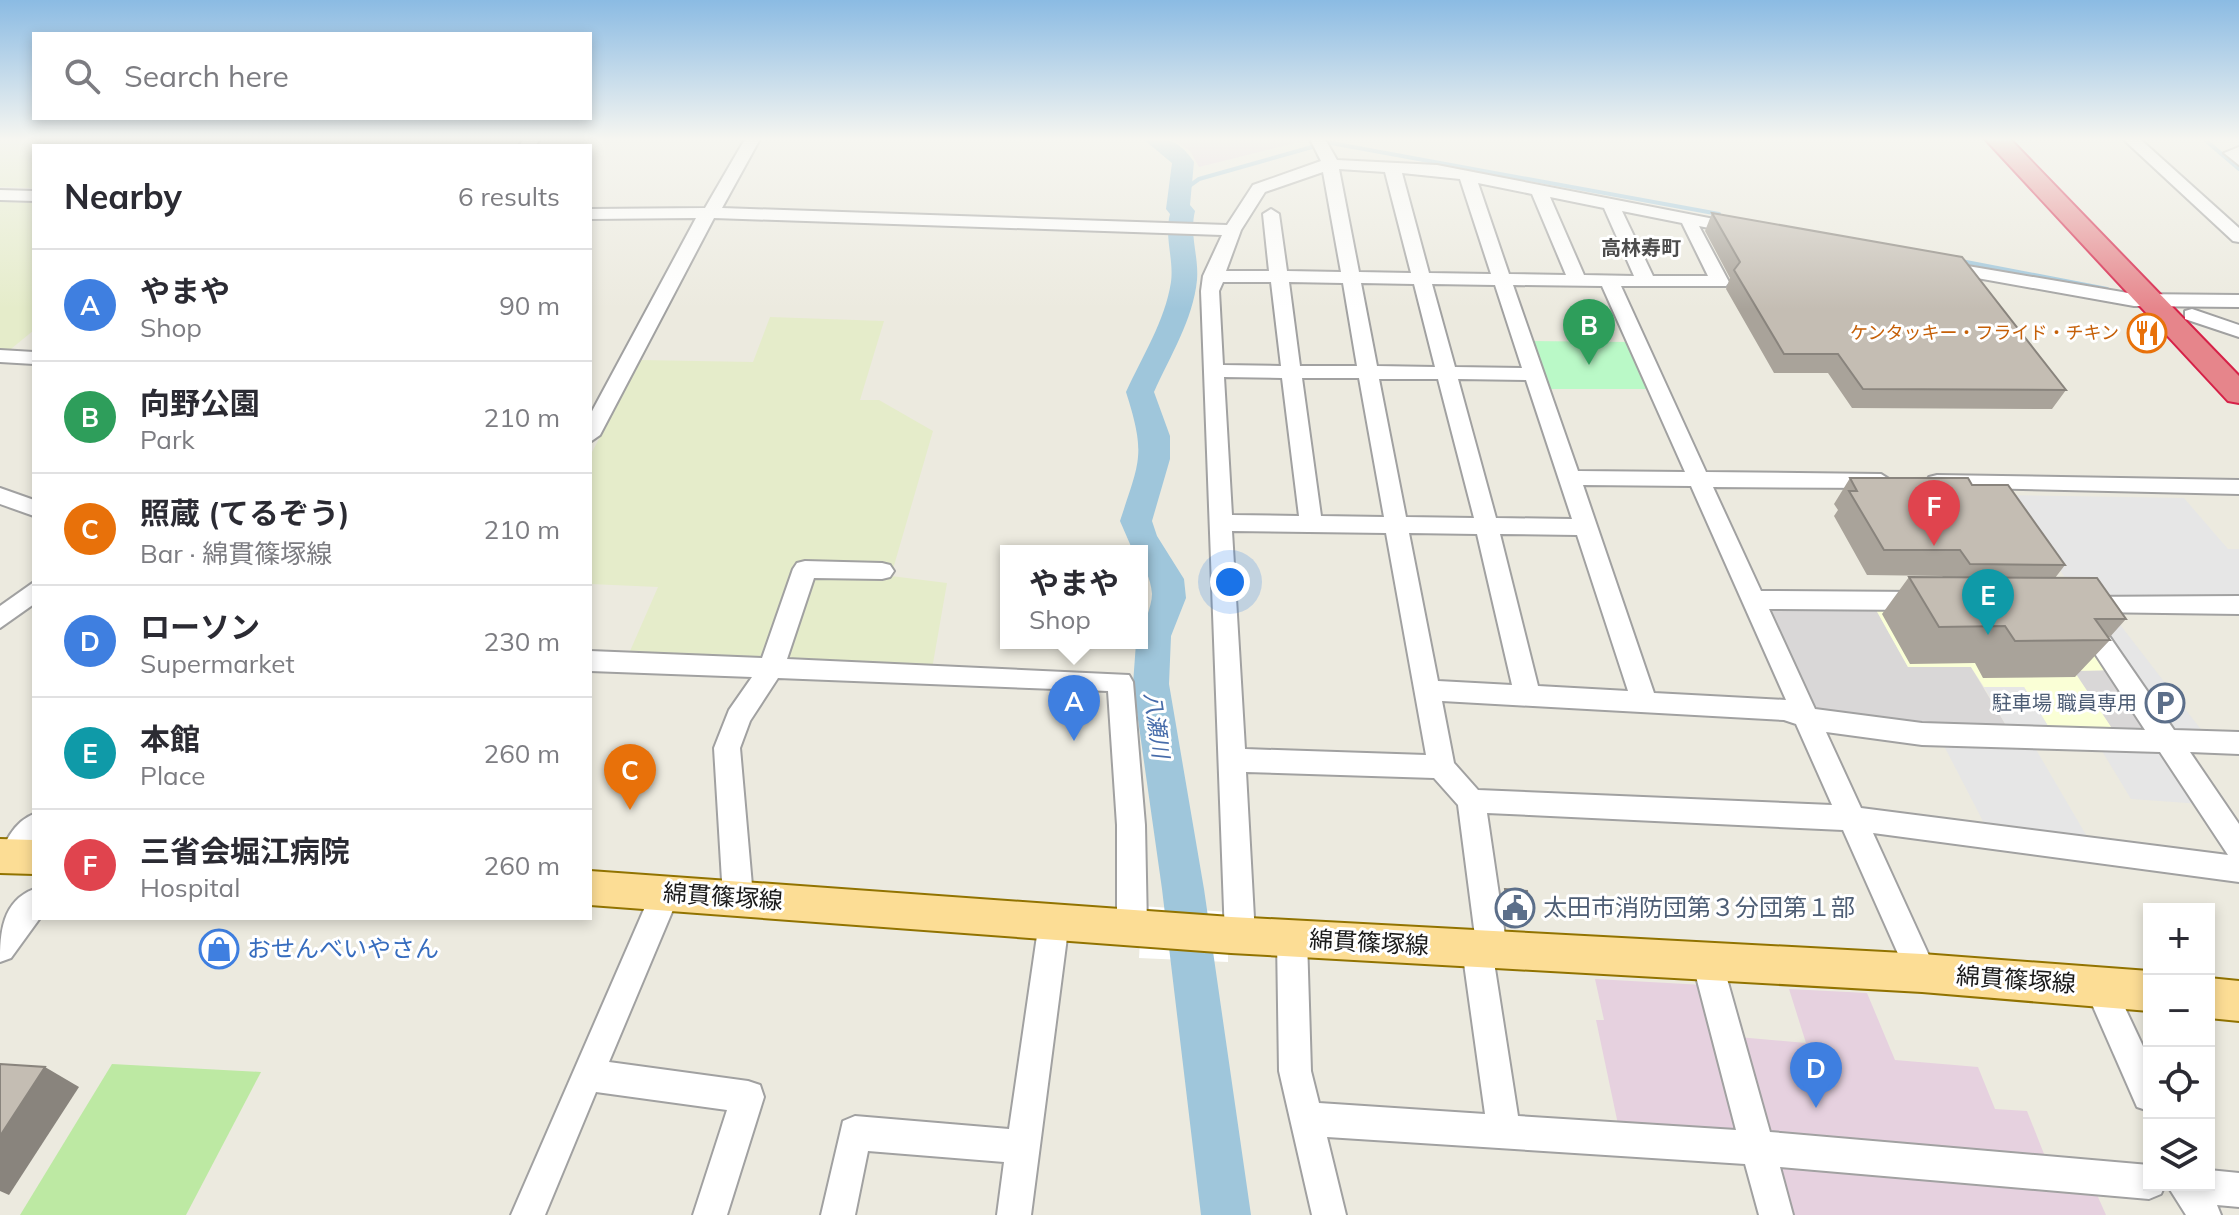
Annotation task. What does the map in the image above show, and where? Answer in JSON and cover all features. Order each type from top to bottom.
[{"type":"highway","points":[[2052,196],[2239,394]]},
{"type":"main road","name":"綿貫篠塚線","points":[[592,888],[1137,929],[1922,973],[2143,990]]},
{"type":"main road","points":[[2215,999],[2239,1001]]},
{"type":"street","points":[[592,431],[703,220],[720,196]]},
{"type":"street","points":[[1235,935],[1232,760],[1210,291],[1212,276],[1232,230],[1257,196]]},
{"type":"street","points":[[1333,196],[1441,767],[1471,801],[1504,1132]]},
{"type":"street","points":[[1400,196],[1487,526],[1527,695]]},
{"type":"street","points":[[1474,196],[1644,700]]},
{"type":"street","points":[[1541,196],[1577,280]]},
{"type":"street","points":[[1570,196],[1754,232]]},
{"type":"street","points":[[2193,196],[2239,237]]},
{"type":"street","points":[[1610,203],[1646,281]]},
{"type":"street","points":[[592,214],[710,213],[1232,230]]},
{"type":"street","points":[[1271,214],[1311,524]]},
{"type":"street","points":[[1212,276],[1720,282],[1690,220]]},
{"type":"street","points":[[1928,264],[2134,300],[2239,301]]},
{"type":"street","points":[[1609,281],[1922,973]]},
{"type":"street","points":[[2192,315],[2239,331]]},
{"type":"street","points":[[0,356],[32,358]]},
{"type":"street","points":[[1213,371],[1534,374]]},
{"type":"street","points":[[592,393],[612,394]]},
{"type":"street","points":[[1569,478],[2239,487]]},
{"type":"street","points":[[1991,483],[2006,505]]},
{"type":"street","points":[[0,496],[32,507]]},
{"type":"street","points":[[1221,523],[1586,527]]},
{"type":"street","points":[[738,897],[727,748],[738,717],[771,669],[805,569],[882,571]]},
{"type":"street","points":[[0,619],[32,593]]},
{"type":"street","points":[[2239,605],[2065,599],[2239,847]]},
{"type":"street","points":[[1752,600],[1952,602]]},
{"type":"street","points":[[592,661],[1120,682],[1137,929]]},
{"type":"street","points":[[1427,690],[1784,710],[1922,734],[2239,743]]},
{"type":"street","points":[[1232,760],[1441,767]]},
{"type":"street","points":[[1471,801],[1850,818],[2239,869]]},
{"type":"street","points":[[15,856],[32,829]]},
{"type":"street","points":[[528,1215],[665,893]]},
{"type":"street","points":[[0,948],[32,905]]},
{"type":"street","points":[[1014,1215],[1054,922]]},
{"type":"street","points":[[1292,939],[1295,1071],[1329,1215]]},
{"type":"street","points":[[1707,961],[1776,1215]]},
{"type":"street","points":[[2099,986],[2143,1082]]},
{"type":"street","points":[[587,1075],[748,1097],[710,1215]]},
{"type":"street","points":[[1304,1119],[1757,1148],[2143,1181]]},
{"type":"street","points":[[838,1215],[855,1133],[1021,1147]]},
{"type":"street","points":[[2215,1188],[2239,1190]]},
{"type":"street","points":[[2193,1191],[2204,1215]]},
{"type":"shaded area","points":[[0,202],[32,203],[32,332],[6,353],[0,352]]},
{"type":"shaded area","points":[[770,317],[884,321],[860,400],[879,400],[933,431],[891,576],[947,583],[932,669],[627,658],[658,587],[592,584],[592,452],[640,360],[753,362]]},
{"type":"shaded area","points":[[1528,341],[1629,342],[1652,389],[1546,389]]},
{"type":"shaded area","points":[[2006,495],[2184,498],[2228,549],[2239,549],[2239,598],[2079,597]]},
{"type":"shaded area","points":[[1768,607],[1875,608],[1908,667],[1971,667],[2010,732],[1818,714]]},
{"type":"shaded area","points":[[1875,608],[2072,609],[2115,670],[2074,671],[2117,736],[2053,734],[2024,687],[1984,687],[1971,667],[1908,667]]},
{"type":"shaded area","points":[[2084,608],[2108,609],[2206,736],[2171,735]]},
{"type":"shaded area","points":[[2115,670],[2158,737],[2117,736],[2073,671]]},
{"type":"shaded area","points":[[1984,687],[2024,687],[2053,734],[2010,732]]},
{"type":"shaded area","points":[[1942,742],[2034,746],[2092,845],[1988,831]]},
{"type":"shaded area","points":[[2099,746],[2163,749],[2201,804],[2131,799]]},
{"type":"shaded area","points":[[1595,979],[1704,985],[1745,1138],[1619,1129],[1596,1020],[1604,1020]]},
{"type":"shaded area","points":[[1789,989],[1867,993],[1895,1060],[1978,1067],[1995,1109],[2027,1111],[2048,1164],[1767,1141],[1738,1037],[1806,1043]]},
{"type":"shaded area","points":[[1773,1159],[2094,1188],[2106,1215],[1789,1215]]},
{"type":"green space","points":[[112,1064],[261,1072],[186,1215],[20,1215]]},
{"type":"pier","points":[[1142,906],[1228,912],[1228,962],[1139,958]]},
{"type":"building","points":[[1712,213],[1962,257],[2066,390],[1863,389],[1838,354],[1784,354],[1734,270],[1740,262]]},
{"type":"building","points":[[1850,478],[1968,478],[1972,485],[2008,485],[2065,565],[1970,564],[1960,550],[1884,550],[1849,491],[1857,491]]},
{"type":"building","points":[[1909,577],[2097,578],[2126,619],[2095,619],[2110,640],[2015,641],[2005,626],[1939,627]]},
{"type":"building","name":"太田市消防団第３分団第１部","points":[[1505,889],[1527,891],[1531,915],[1509,914]]},
{"type":"building","points":[[0,1064],[45,1067],[0,1136]]},
{"type":"waterway","name":"八瀬川","points":[[1146,545],[1136,521],[1155,459],[1155,436],[1140,392],[1182,293],[1184,262],[1179,231],[1183,211],[1178,209],[1179,196]]},
{"type":"waterway","name":"八瀬川","points":[[1183,211],[1184,196]]},
{"type":"waterway","points":[[1619,196],[1719,214]]},
{"type":"waterway","points":[[1961,261],[2107,289]]},
{"type":"waterway","name":"八瀬川","points":[[1148,548],[1167,579],[1169,598],[1154,636],[1151,684],[1183,889],[1226,1215]]},
{"type":"place","name":"ケンタッキー・フライド・チキン","points":[[2147,333]]},
{"type":"place","name":"向野公園","points":[[1589,365]]},
{"type":"place","name":"三省会堀江病院","points":[[1934,546]]},
{"type":"place","name":"本館","points":[[1988,635]]},
{"type":"place","name":"駐車場 職員専用","points":[[2165,703]]},
{"type":"place","name":"やまや","points":[[1074,741]]},
{"type":"place","name":"照蔵 (てるぞう)","points":[[630,810]]},
{"type":"place","name":"太田市消防団第３分団第１部","points":[[1515,908]]},
{"type":"place","name":"おせんべいやさん","points":[[219,949]]},
{"type":"place","name":"ローソン","points":[[1816,1108]]},
{"type":"district","name":"高林寿町","points":[[1641,248]]}]
